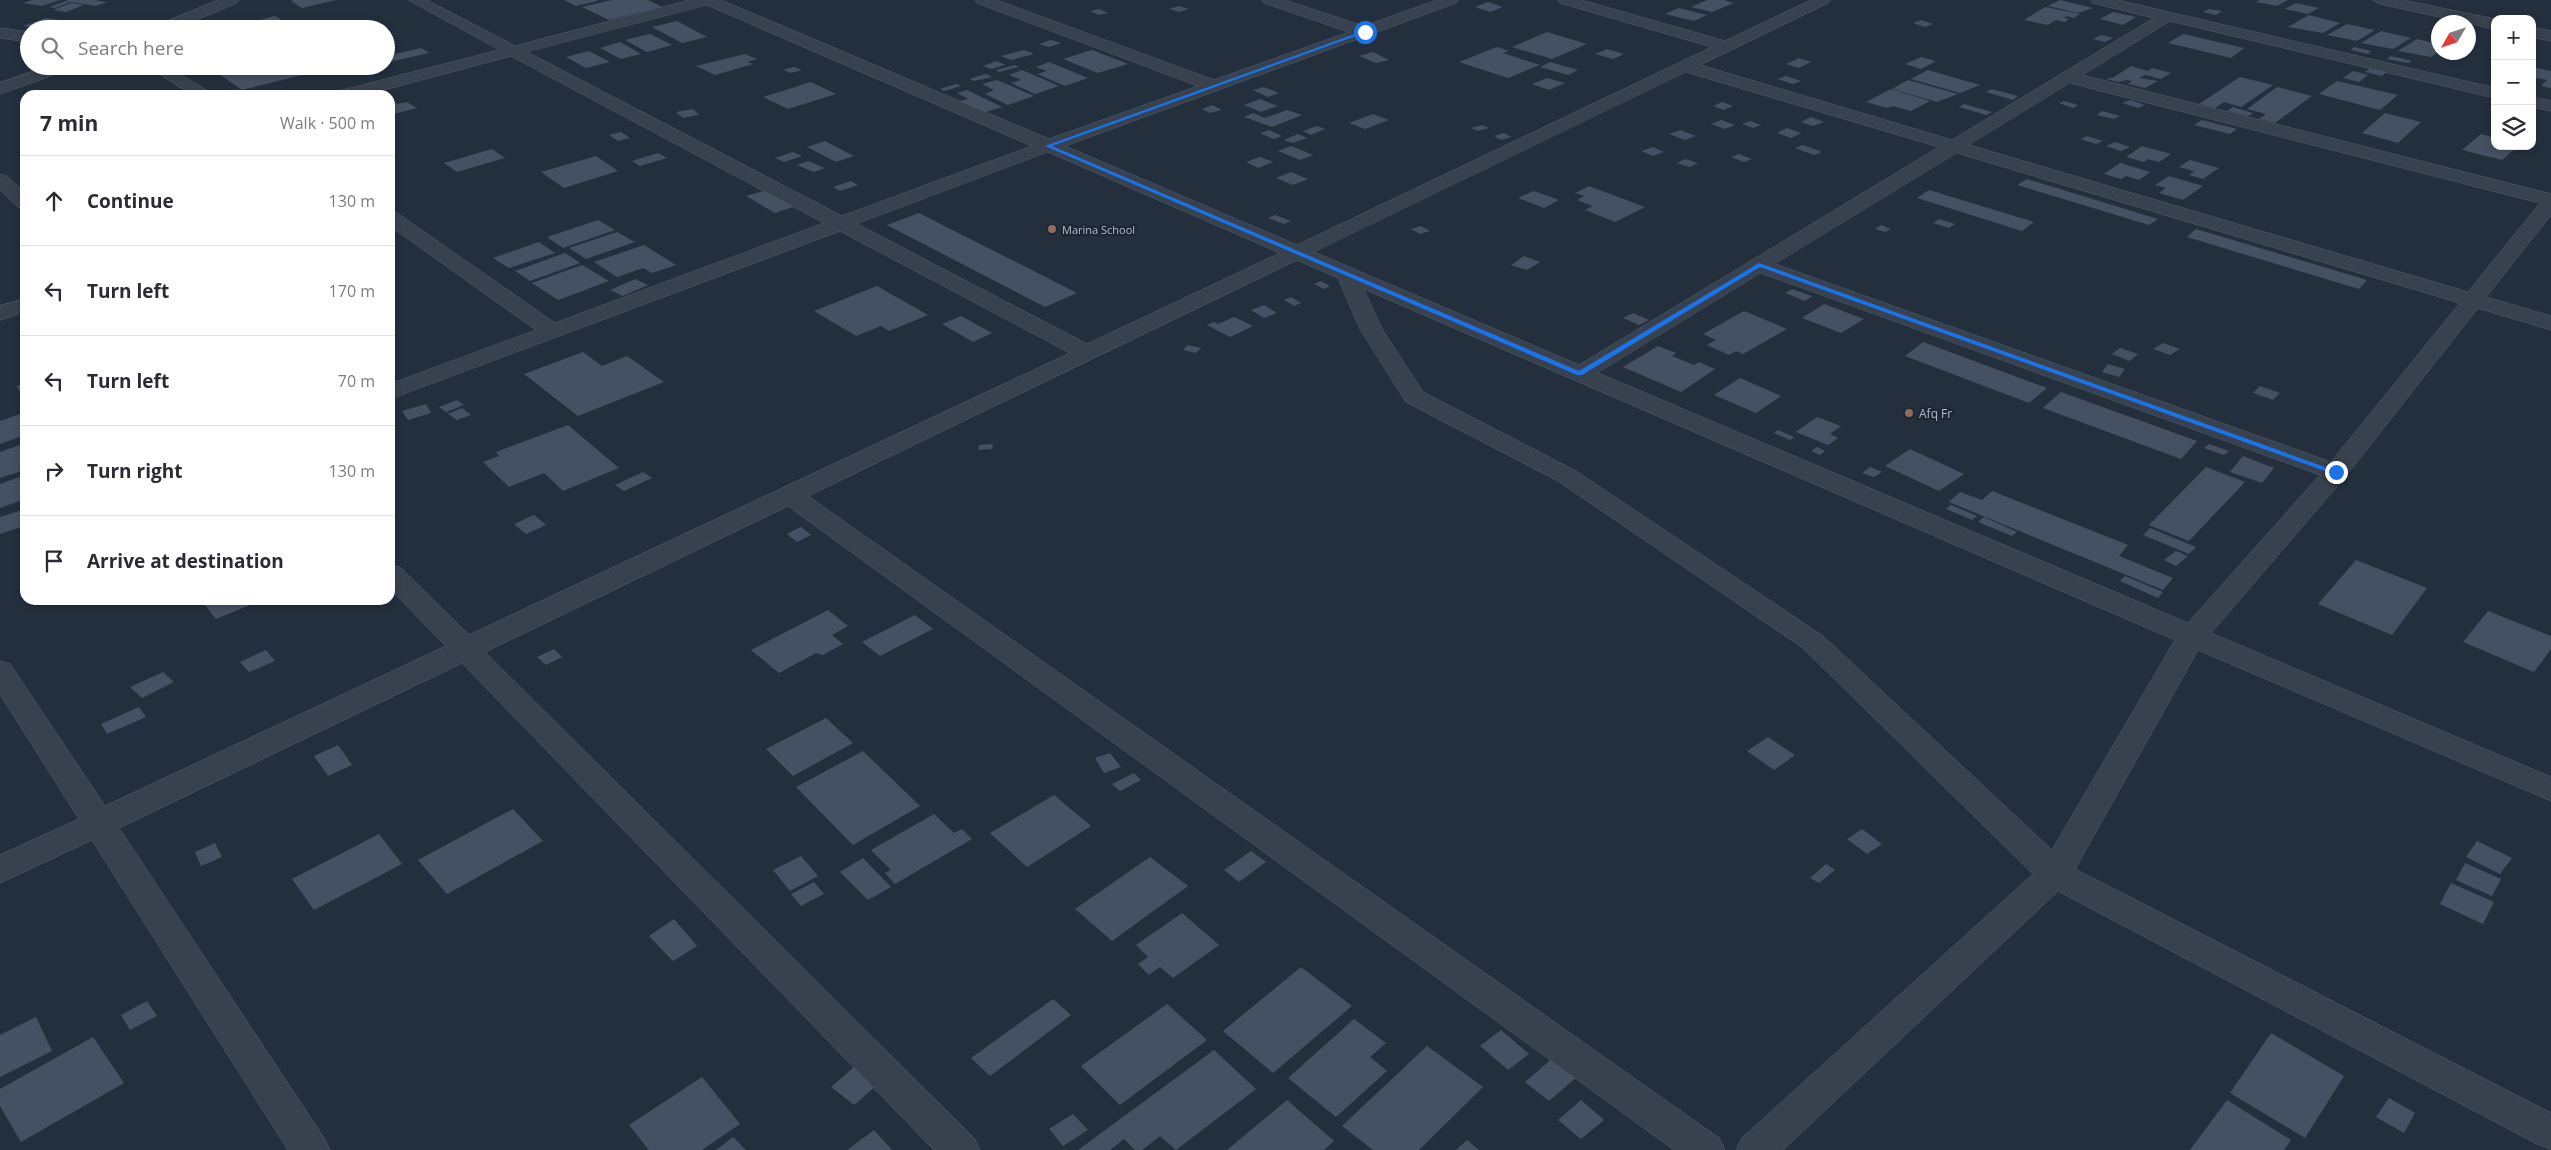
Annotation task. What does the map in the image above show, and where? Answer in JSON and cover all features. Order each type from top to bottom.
[{"type":"street","points":[[183,20],[232,0]]},
{"type":"street","points":[[416,0],[1085,352]]},
{"type":"street","points":[[364,90],[708,0],[2551,790]]},
{"type":"street","points":[[982,0],[1216,87]]},
{"type":"street","points":[[1269,0],[1365,32]]},
{"type":"street","points":[[395,390],[1048,146],[1216,87],[1451,0]]},
{"type":"street","points":[[1565,0],[1725,46]]},
{"type":"street","points":[[0,870],[1823,0]]},
{"type":"street","points":[[2098,0],[2491,92]]},
{"type":"street","points":[[2380,0],[2491,23]]},
{"type":"street","points":[[1580,374],[2168,16]]},
{"type":"street","points":[[0,33],[20,36]]},
{"type":"street","points":[[2536,33],[2551,36]]},
{"type":"street","points":[[1684,66],[2551,323]]},
{"type":"street","points":[[0,89],[39,75]]},
{"type":"street","points":[[171,75],[196,90]]},
{"type":"street","points":[[1756,1150],[2055,874],[2192,636],[2336,472],[2551,201],[2068,77]]},
{"type":"street","points":[[2536,103],[2551,106]]},
{"type":"street","points":[[11,182],[20,196]]},
{"type":"street","points":[[395,221],[553,332]]},
{"type":"street","points":[[1759,265],[2336,472]]},
{"type":"street","points":[[1347,274],[1371,329],[1414,397],[1567,476],[1813,642],[2055,874],[2551,1132]]},
{"type":"street","points":[[0,312],[20,306]]},
{"type":"street","points":[[788,494],[1705,1150]]},
{"type":"street","points":[[395,578],[960,1150]]},
{"type":"street","points":[[0,671],[310,1150]]},
{"type":"building","points":[[33,0],[60,0],[42,6],[23,3]]},
{"type":"building","points":[[69,0],[107,2],[96,6],[70,2],[55,8],[49,7]]},
{"type":"building","points":[[294,0],[336,0],[302,8],[291,1]]},
{"type":"building","points":[[564,0],[597,0],[597,1],[576,6]]},
{"type":"building","points":[[612,0],[648,0],[662,7],[609,20],[582,7]]},
{"type":"building","points":[[1707,0],[1724,0],[1734,3],[1712,12],[1691,7]]},
{"type":"building","points":[[2060,0],[2093,8],[2078,13],[2048,6]]},
{"type":"building","points":[[2260,0],[2288,0],[2277,6],[2256,2]]},
{"type":"building","points":[[1488,2],[1503,7],[1490,12],[1475,7]]},
{"type":"building","points":[[71,3],[84,5],[66,12],[53,10]]},
{"type":"building","points":[[2296,3],[2319,8],[2308,14],[2285,9]]},
{"type":"building","points":[[1179,6],[1189,9],[1179,12],[1169,9]]},
{"type":"building","points":[[2045,7],[2080,14],[2074,18],[2066,16],[2064,18],[2069,19],[2065,22],[2056,20],[2048,25],[2024,20]]},
{"type":"building","points":[[1679,8],[1707,15],[1694,21],[1665,14]]},
{"type":"building","points":[[1099,9],[1108,13],[1099,15],[1090,11]]},
{"type":"building","points":[[2209,9],[2222,11],[2216,15],[2203,12]]},
{"type":"building","points":[[2113,12],[2136,17],[2123,25],[2100,19]]},
{"type":"building","points":[[2309,15],[2340,23],[2323,33],[2288,27]]},
{"type":"building","points":[[275,16],[282,20],[259,20]]},
{"type":"building","points":[[46,18],[61,20],[40,20]]},
{"type":"building","points":[[1921,20],[1933,24],[1925,27],[1913,23]]},
{"type":"building","points":[[677,21],[707,37],[682,43],[652,27]]},
{"type":"building","points":[[2347,24],[2375,30],[2357,41],[2327,35]]},
{"type":"building","points":[[2381,31],[2411,38],[2393,49],[2361,43]]},
{"type":"building","points":[[1547,32],[1587,44],[1552,59],[1512,47]]},
{"type":"building","points":[[650,34],[672,45],[647,52],[625,40]]},
{"type":"building","points":[[2183,34],[2244,48],[2231,58],[2168,43]]},
{"type":"building","points":[[2101,35],[2113,38],[2105,42],[2093,39]]},
{"type":"building","points":[[2417,39],[2431,42],[2431,57],[2398,51]]},
{"type":"building","points":[[1051,40],[1061,43],[1049,47],[1039,44]]},
{"type":"building","points":[[620,42],[641,54],[621,59],[600,48]]},
{"type":"building","points":[[1497,47],[1509,51],[1503,53],[1540,65],[1508,78],[1459,62]]},
{"type":"building","points":[[2354,47],[2371,51],[2368,54],[2351,50]]},
{"type":"building","points":[[421,48],[429,53],[395,61],[395,54]]},
{"type":"building","points":[[1607,49],[1624,54],[1613,59],[1595,54]]},
{"type":"building","points":[[1024,50],[1034,54],[1011,60],[1001,56]]},
{"type":"building","points":[[1092,50],[1128,64],[1098,73],[1063,59]]},
{"type":"building","points":[[589,51],[610,62],[586,68],[566,57]]},
{"type":"building","points":[[1373,52],[1389,60],[1376,63],[1359,56]]},
{"type":"building","points":[[745,54],[757,59],[747,62],[753,64],[715,75],[696,66]]},
{"type":"building","points":[[2391,56],[2412,61],[2408,63],[2387,59]]},
{"type":"building","points":[[1921,57],[1936,61],[1921,69],[1905,64]]},
{"type":"building","points":[[1799,58],[1811,62],[1799,68],[1786,64]]},
{"type":"building","points":[[997,61],[1005,65],[991,69],[983,66]]},
{"type":"building","points":[[1049,62],[1088,78],[1065,86],[1037,74],[1047,71],[1036,67]]},
{"type":"building","points":[[1550,62],[1578,70],[1568,75],[1540,67]]},
{"type":"building","points":[[1015,65],[1019,67],[999,72],[996,70]]},
{"type":"building","points":[[2131,66],[2148,71],[2152,68],[2171,73],[2161,79],[2145,75],[2139,78],[2158,81],[2145,88],[2128,84],[2132,81],[2118,82],[2106,79],[2114,77]]},
{"type":"building","points":[[794,67],[802,70],[791,73],[783,70]]},
{"type":"building","points":[[2536,68],[2551,71],[2551,88],[2541,86],[2547,80],[2536,78]]},
{"type":"building","points":[[2370,69],[2386,72],[2382,76],[2365,72]]},
{"type":"building","points":[[1022,70],[1059,86],[1035,94],[1011,83],[1021,80],[1009,75]]},
{"type":"building","points":[[1928,70],[1980,85],[1960,93],[1911,79]]},
{"type":"building","points":[[2353,71],[2368,75],[2359,82],[2343,78]]},
{"type":"building","points":[[986,74],[992,77],[974,81],[969,79]]},
{"type":"building","points":[[220,75],[302,75],[242,90]]},
{"type":"building","points":[[1786,76],[1801,81],[1793,84],[1777,79]]},
{"type":"building","points":[[2240,77],[2273,85],[2241,107],[2224,102],[2215,108],[2199,104]]},
{"type":"building","points":[[1547,78],[1565,83],[1549,90],[1532,84]]},
{"type":"building","points":[[997,80],[1034,96],[1008,105],[985,94],[994,90],[982,84]]},
{"type":"building","points":[[1908,80],[1958,94],[1937,102],[1892,89]]},
{"type":"building","points":[[2337,81],[2398,95],[2380,110],[2319,94]]},
{"type":"building","points":[[811,82],[836,94],[788,109],[763,97]]},
{"type":"building","points":[[956,84],[961,86],[944,91],[940,89]]},
{"type":"building","points":[[1264,87],[1279,93],[1268,97],[1253,90]]},
{"type":"building","points":[[2277,87],[2312,96],[2275,123],[2259,119],[2266,114],[2247,109]]},
{"type":"building","points":[[1891,89],[1930,101],[1911,111],[1893,106],[1887,108],[1866,102]]},
{"type":"building","points":[[1991,89],[2018,96],[2013,100],[1986,92]]},
{"type":"building","points":[[967,90],[1002,107],[980,114],[957,102],[968,99],[957,93]]},
{"type":"building","points":[[1260,99],[1278,106],[1261,112],[1244,105]]},
{"type":"building","points":[[2130,100],[2145,105],[2138,108],[2122,103]]},
{"type":"building","points":[[2064,101],[2078,105],[2073,108],[2059,103]]},
{"type":"building","points":[[407,102],[417,108],[395,114],[395,103]]},
{"type":"building","points":[[1722,102],[1733,106],[1724,110],[1713,106]]},
{"type":"building","points":[[1964,104],[1992,112],[1986,115],[1959,107]]},
{"type":"building","points":[[1212,105],[1222,110],[1210,113],[1202,109]]},
{"type":"building","points":[[2233,107],[2253,113],[2248,116],[2227,111]]},
{"type":"building","points":[[693,109],[699,115],[683,118],[676,112]]},
{"type":"building","points":[[1287,110],[1302,115],[1272,127],[1244,117],[1253,113],[1265,118]]},
{"type":"building","points":[[2102,111],[2120,116],[2114,119],[2097,115]]},
{"type":"building","points":[[2385,113],[2421,122],[2398,143],[2362,133]]},
{"type":"building","points":[[1373,114],[1389,120],[1365,129],[1349,123]]},
{"type":"building","points":[[1811,117],[1824,122],[1813,126],[1801,122]]},
{"type":"building","points":[[1721,120],[1735,125],[1725,129],[1711,124]]},
{"type":"building","points":[[2202,120],[2237,129],[2230,134],[2194,125]]},
{"type":"building","points":[[1750,121],[1761,125],[1753,128],[1742,124]]},
{"type":"building","points":[[1482,125],[1489,128],[1478,131],[1471,128]]},
{"type":"building","points":[[1317,126],[1325,129],[1311,135],[1303,131]]},
{"type":"building","points":[[1787,128],[1801,133],[1791,138],[1777,133]]},
{"type":"building","points":[[1269,130],[1282,136],[1274,139],[1260,133]]},
{"type":"building","points":[[1680,130],[1696,136],[1685,140],[1669,134]]},
{"type":"building","points":[[621,132],[630,138],[618,141],[609,135]]},
{"type":"building","points":[[1504,133],[1511,137],[1501,140],[1494,136]]},
{"type":"building","points":[[1298,134],[1307,138],[1293,143],[1284,140]]},
{"type":"building","points":[[2481,134],[2491,137],[2491,150],[2513,150],[2502,160],[2462,150]]},
{"type":"building","points":[[2087,136],[2103,141],[2096,144],[2080,139]]},
{"type":"building","points":[[825,141],[854,156],[836,162],[807,147]]},
{"type":"building","points":[[2115,142],[2130,147],[2121,151],[2106,146]]},
{"type":"building","points":[[1803,145],[1822,152],[1814,155],[1795,148]]},
{"type":"building","points":[[1291,146],[1313,155],[1300,160],[1278,151]]},
{"type":"building","points":[[2142,146],[2171,154],[2159,162],[2148,159],[2144,162],[2126,157]]},
{"type":"building","points":[[1653,147],[1664,152],[1653,156],[1641,151]]},
{"type":"building","points":[[492,149],[505,158],[457,172],[444,163]]},
{"type":"building","points":[[793,152],[802,156],[784,162],[775,158]]},
{"type":"building","points":[[658,153],[667,158],[640,166],[632,161]]},
{"type":"building","points":[[1739,154],[1752,159],[1744,162],[1731,157]]},
{"type":"building","points":[[596,156],[618,171],[564,188],[541,172]]},
{"type":"building","points":[[1260,157],[1273,162],[1258,168],[1246,162]]},
{"type":"building","points":[[1685,159],[1698,163],[1690,167],[1677,163]]},
{"type":"building","points":[[2190,160],[2219,168],[2203,179],[2189,175],[2194,171],[2179,167]]},
{"type":"building","points":[[808,161],[825,168],[814,172],[797,165]]},
{"type":"building","points":[[2120,163],[2150,172],[2139,180],[2126,176],[2121,179],[2104,174]]},
{"type":"building","points":[[1291,172],[1308,179],[1293,185],[1276,178]]},
{"type":"building","points":[[2169,176],[2203,186],[2183,200],[2159,193],[2166,188],[2155,185]]},
{"type":"building","points":[[2027,179],[2158,219],[2149,225],[2017,185]]},
{"type":"building","points":[[851,181],[858,185],[840,191],[833,187]]},
{"type":"building","points":[[1589,186],[1645,207],[1615,222],[1585,210],[1593,206],[1577,200],[1584,196],[1575,193]]},
{"type":"building","points":[[767,190],[796,206],[775,213],[746,196]]},
{"type":"building","points":[[1929,190],[2034,222],[2022,231],[1917,198]]},
{"type":"building","points":[[1533,191],[1559,200],[1544,208],[1518,198]]},
{"type":"building","points":[[919,213],[1077,293],[1045,307],[887,225]]},
{"type":"building","points":[[1275,215],[1291,221],[1284,224],[1268,218]]},
{"type":"building","points":[[1939,219],[1955,224],[1949,228],[1933,223]]},
{"type":"building","points":[[598,220],[615,230],[563,248],[547,237]]},
{"type":"building","points":[[1881,225],[1891,229],[1885,232],[1875,229]]},
{"type":"building","points":[[1421,226],[1430,231],[1420,234],[1411,229]]},
{"type":"building","points":[[2196,229],[2367,280],[2359,289],[2187,237]]},
{"type":"building","points":[[617,232],[635,242],[586,259],[569,248]]},
{"type":"building","points":[[539,242],[555,253],[509,268],[493,258]]},
{"type":"building","points":[[644,245],[676,265],[652,273],[643,268],[617,277],[594,262]]},
{"type":"building","points":[[565,253],[580,263],[530,281],[515,271]]},
{"type":"building","points":[[1524,256],[1540,262],[1527,270],[1511,265]]},
{"type":"building","points":[[582,265],[609,281],[558,300],[532,283]]},
{"type":"building","points":[[635,279],[648,285],[623,296],[610,290]]},
{"type":"building","points":[[1321,281],[1330,286],[1324,289],[1314,284]]},
{"type":"building","points":[[877,286],[928,315],[889,331],[881,326],[856,336],[814,311]]},
{"type":"building","points":[[1792,289],[1812,296],[1805,301],[1785,293]]},
{"type":"building","points":[[1291,297],[1301,303],[1294,306],[1284,300]]},
{"type":"building","points":[[1824,304],[1864,319],[1841,333],[1802,318]]},
{"type":"building","points":[[1264,305],[1277,313],[1264,318],[1251,310]]},
{"type":"building","points":[[1744,311],[1787,329],[1743,354],[1736,351],[1729,355],[1707,345],[1716,340],[1703,334]]},
{"type":"building","points":[[1633,313],[1649,320],[1639,325],[1623,318]]},
{"type":"building","points":[[961,316],[992,333],[973,342],[942,324]]},
{"type":"building","points":[[1234,317],[1253,326],[1230,337],[1207,325],[1214,322],[1218,324]]},
{"type":"building","points":[[1923,342],[2047,388],[2029,403],[1905,356]]},
{"type":"building","points":[[2163,343],[2180,349],[2170,355],[2153,349]]},
{"type":"building","points":[[1188,345],[1201,348],[1196,353],[1183,350]]},
{"type":"building","points":[[1658,346],[1676,353],[1672,356],[1694,365],[1699,362],[1715,369],[1681,392],[1623,367]]},
{"type":"building","points":[[2120,348],[2138,354],[2130,361],[2112,354]]},
{"type":"building","points":[[583,352],[602,366],[627,356],[664,382],[578,416],[524,374]]},
{"type":"building","points":[[2108,364],[2125,369],[2119,377],[2102,372]]},
{"type":"building","points":[[1740,378],[1781,396],[1756,413],[1714,395]]},
{"type":"building","points":[[2260,386],[2280,393],[2273,400],[2253,393]]},
{"type":"building","points":[[2061,392],[2197,441],[2181,459],[2043,408]]},
{"type":"building","points":[[457,400],[464,405],[446,412],[439,407]]},
{"type":"building","points":[[426,404],[431,413],[408,420],[402,411]]},
{"type":"building","points":[[462,408],[471,415],[457,420],[448,414]]},
{"type":"building","points":[[20,414],[20,437],[0,444],[0,421]]},
{"type":"building","points":[[1817,417],[1841,426],[1830,434],[1838,438],[1828,445],[1796,432]]},
{"type":"building","points":[[568,425],[619,468],[563,491],[544,473],[509,487],[483,462],[499,456],[496,452]]},
{"type":"building","points":[[1778,430],[1794,437],[1790,440],[1774,433]]},
{"type":"building","points":[[993,444],[992,449],[978,450],[979,445]]},
{"type":"building","points":[[2209,444],[2229,451],[2224,455],[2204,448]]},
{"type":"building","points":[[20,445],[20,472],[0,478],[0,452]]},
{"type":"building","points":[[1817,447],[1825,451],[1820,455],[1811,451]]},
{"type":"building","points":[[1910,449],[1964,474],[1939,491],[1885,466]]},
{"type":"building","points":[[2243,456],[2274,468],[2262,483],[2230,472]]},
{"type":"building","points":[[1870,467],[1882,472],[1874,477],[1862,473]]},
{"type":"building","points":[[2206,467],[2245,482],[2189,541],[2149,525]]},
{"type":"building","points":[[643,472],[652,478],[624,491],[615,485]]},
{"type":"building","points":[[20,477],[20,501],[0,508],[0,484]]},
{"type":"building","points":[[1992,491],[2128,545],[2119,556],[2173,578],[2163,590],[1949,502],[1960,492],[1982,500]]},
{"type":"building","points":[[1951,505],[1977,516],[1972,520],[1946,509]]},
{"type":"building","points":[[20,511],[20,527],[0,534],[0,517]]},
{"type":"building","points":[[534,515],[546,525],[526,534],[514,524]]},
{"type":"building","points":[[1984,517],[2017,532],[2012,536],[1978,522]]},
{"type":"building","points":[[801,527],[811,535],[797,542],[787,534]]},
{"type":"building","points":[[2150,528],[2196,547],[2189,554],[2143,535]]},
{"type":"building","points":[[2176,551],[2188,556],[2176,566],[2164,560]]},
{"type":"building","points":[[2356,560],[2427,588],[2392,635],[2318,604]]},
{"type":"building","points":[[2125,576],[2163,592],[2158,598],[2120,581]]},
{"type":"building","points":[[205,605],[250,605],[216,619]]},
{"type":"building","points":[[828,610],[848,626],[832,635],[843,644],[823,655],[816,653],[779,673],[751,650]]},
{"type":"building","points":[[2488,611],[2551,636],[2551,649],[2534,672],[2463,642]]},
{"type":"building","points":[[915,615],[933,629],[880,656],[862,642]]},
{"type":"building","points":[[554,649],[562,657],[546,665],[537,657]]},
{"type":"building","points":[[266,650],[275,661],[249,672],[240,662]]},
{"type":"building","points":[[163,672],[174,682],[142,698],[130,687]]},
{"type":"building","points":[[139,707],[146,717],[107,734],[101,724]]},
{"type":"building","points":[[826,718],[853,743],[793,776],[766,749]]},
{"type":"building","points":[[1768,737],[1795,755],[1774,770],[1747,751]]},
{"type":"building","points":[[338,745],[352,765],[328,776],[314,756]]},
{"type":"building","points":[[863,751],[920,806],[853,845],[796,787]]},
{"type":"building","points":[[1110,753],[1121,767],[1104,773],[1095,758]]},
{"type":"building","points":[[1134,773],[1141,780],[1120,791],[1112,784]]},
{"type":"building","points":[[1054,795],[1091,826],[1027,867],[990,833]]},
{"type":"building","points":[[513,809],[543,841],[447,894],[418,860]]},
{"type":"building","points":[[934,814],[954,833],[962,829],[972,839],[895,884],[885,873],[891,870],[871,850]]},
{"type":"building","points":[[1862,829],[1882,844],[1867,854],[1847,839]]},
{"type":"building","points":[[379,834],[402,864],[314,910],[292,879]]},
{"type":"building","points":[[2477,841],[2512,858],[2500,874],[2466,857]]},
{"type":"building","points":[[215,843],[222,857],[201,866],[195,852]]},
{"type":"building","points":[[1251,851],[1266,862],[1239,882],[1224,870]]},
{"type":"building","points":[[801,856],[818,876],[790,891],[773,870]]},
{"type":"building","points":[[1150,857],[1188,886],[1112,941],[1075,909]]},
{"type":"building","points":[[863,858],[891,887],[868,900],[840,872]]},
{"type":"building","points":[[2465,863],[2501,879],[2492,896],[2456,880]]},
{"type":"building","points":[[1826,864],[1835,870],[1819,883],[1810,878]]},
{"type":"building","points":[[814,882],[824,894],[801,906],[791,894]]},
{"type":"building","points":[[2451,883],[2494,902],[2483,924],[2440,904]]},
{"type":"building","points":[[1182,913],[1219,945],[1173,978],[1160,967],[1149,975],[1138,964],[1148,957],[1136,945]]},
{"type":"building","points":[[674,919],[697,946],[673,961],[649,936]]},
{"type":"building","points":[[1301,967],[1352,1006],[1273,1073],[1223,1031]]},
{"type":"building","points":[[1053,999],[1071,1015],[990,1076],[971,1058]]},
{"type":"building","points":[[147,1001],[157,1016],[130,1030],[121,1015]]},
{"type":"building","points":[[1167,1004],[1207,1040],[1120,1105],[1081,1066]]},
{"type":"building","points":[[36,1017],[52,1051],[0,1077],[0,1035]]},
{"type":"building","points":[[1354,1019],[1386,1043],[1370,1057],[1387,1071],[1336,1117],[1288,1078]]},
{"type":"building","points":[[1501,1030],[1529,1054],[1508,1070],[1480,1046]]},
{"type":"building","points":[[2271,1033],[2344,1076],[2305,1138],[2230,1093]]},
{"type":"building","points":[[93,1037],[124,1083],[21,1142],[0,1106],[0,1089]]},
{"type":"building","points":[[1427,1046],[1483,1087],[1419,1150],[1373,1150],[1342,1126]]},
{"type":"building","points":[[1214,1050],[1256,1089],[1176,1150],[1160,1136],[1142,1150],[1135,1150],[1124,1139],[1110,1150],[1078,1150]]},
{"type":"building","points":[[1555,1056],[1579,1075],[1549,1101],[1525,1082]]},
{"type":"building","points":[[861,1061],[884,1079],[854,1105],[831,1087]]},
{"type":"building","points":[[702,1077],[740,1124],[702,1150],[649,1150],[629,1125]]},
{"type":"building","points":[[2389,1098],[2415,1113],[2404,1133],[2376,1117]]},
{"type":"building","points":[[1287,1100],[1334,1141],[1324,1150],[1227,1150]]},
{"type":"building","points":[[1581,1100],[1604,1120],[1581,1139],[1558,1120]]},
{"type":"building","points":[[2227,1100],[2291,1140],[2284,1150],[2190,1150]]},
{"type":"building","points":[[1073,1114],[1088,1130],[1063,1146],[1049,1129]]},
{"type":"building","points":[[874,1130],[892,1150],[847,1150]]},
{"type":"building","points":[[733,1137],[746,1150],[716,1150]]},
{"type":"building","points":[[1467,1140],[1479,1150],[1456,1150]]},
{"type":"place","name":"Marina School","points":[[1052,229]]},
{"type":"place","name":"Afq Fr","points":[[1909,413]]},
{"type":"route","points":[[1365,32],[1048,146],[1580,374],[1759,265],[2336,472]]}]
